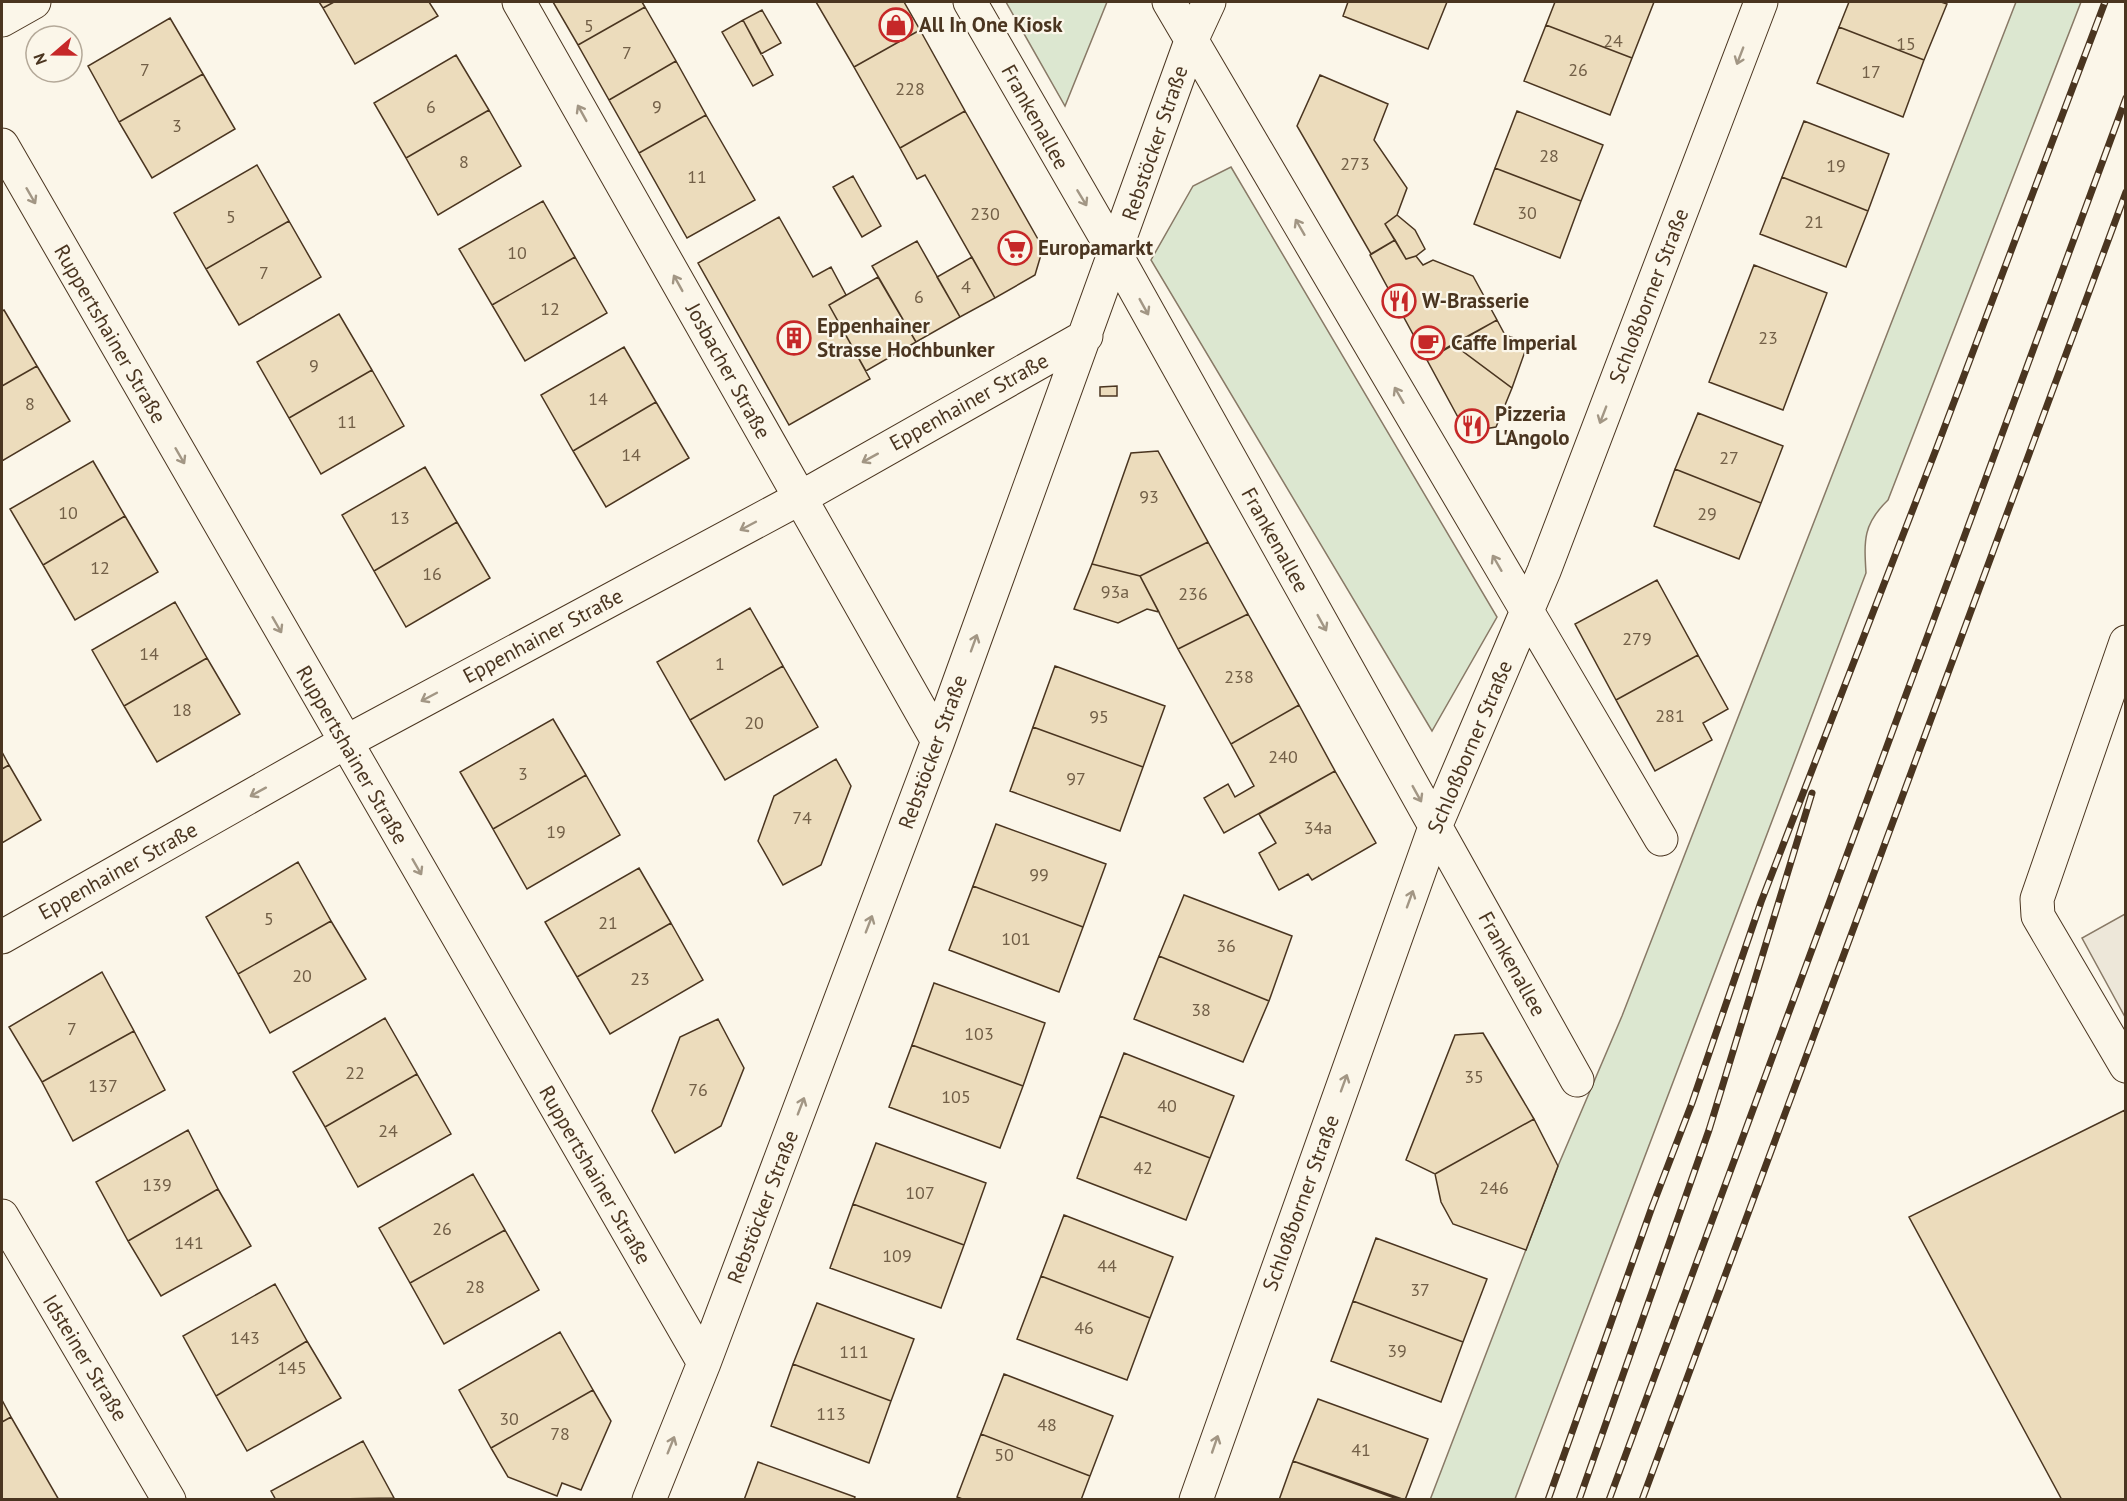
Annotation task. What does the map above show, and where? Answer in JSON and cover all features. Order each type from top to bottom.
[{"type":"street","points":[[2,20],[34,2]]},
{"type":"street","name":"Josbacher Straße","points":[[519,2],[938,741]]},
{"type":"street","name":"Frankenallee","points":[[970,2],[1116,255],[1577,1080]]},
{"type":"street","points":[[1169,2],[1661,839]]},
{"type":"street","name":"Rebstöcker Straße","points":[[649,1500],[704,1363],[938,741],[1116,255],[1191,41],[1209,2]]},
{"type":"street","name":"Schloßborner Straße","points":[[1196,1500],[1435,827],[1527,614],[1761,2]]},
{"type":"street","name":"Ruppertshainer Straße","points":[[2,145],[344,743],[704,1363]]},
{"type":"street","name":"Eppenhainer Straße","points":[[2,937],[344,743],[800,498],[1086,336]]},
{"type":"street","points":[[2126,642],[2037,899],[2038,916],[2126,1066]]},
{"type":"street","name":"Idsteiner Straße","points":[[2,1216],[169,1500]]},
{"type":"green space","points":[[1006,2],[1107,2],[1065,106]]},
{"type":"green space","points":[[2016,2],[2081,2],[1888,500],[1870,525],[1865,542],[1866,573],[1515,1499],[1430,1500],[1558,1166],[1622,1016]]},
{"type":"green space","points":[[1231,167],[1497,617],[1432,731],[1151,260],[1193,186]]},
{"type":"shaded area","points":[[2125,914],[2125,1017],[2082,938]]},
{"type":"building","points":[[319,2],[334,2],[323,8]]},
{"type":"building","points":[[334,2],[429,2],[438,16],[355,64],[323,8]]},
{"type":"building","points":[[553,2],[642,2],[645,7],[578,45]]},
{"type":"building","points":[[816,2],[904,2],[920,30],[854,67]]},
{"type":"building","points":[[1348,2],[1447,2],[1428,49],[1343,16]]},
{"type":"building","points":[[1555,2],[1654,2],[1632,58],[1546,25]]},
{"type":"building","points":[[1849,2],[1941,2],[1947,4],[1924,60],[1839,27]]},
{"type":"building","points":[[645,7],[676,61],[609,100],[578,45]]},
{"type":"building","points":[[762,10],[781,43],[761,54],[743,20]]},
{"type":"building","points":[[170,18],[203,74],[119,122],[88,66]]},
{"type":"building","points":[[743,20],[773,75],[753,86],[722,32]]},
{"type":"building","points":[[1546,25],[1632,58],[1610,115],[1524,81]]},
{"type":"building","points":[[1839,27],[1924,60],[1903,117],[1817,83]]},
{"type":"building","points":[[920,30],[965,111],[900,148],[854,67]]},
{"type":"building","points":[[456,55],[489,110],[406,158],[374,103]]},
{"type":"building","points":[[676,61],[706,115],[639,153],[609,100]]},
{"type":"building","points":[[203,74],[235,129],[152,178],[119,122]]},
{"type":"building","points":[[1320,75],[1388,104],[1374,140],[1407,188],[1397,215],[1385,224],[1395,240],[1371,254],[1297,126]]},
{"type":"building","points":[[489,110],[521,166],[438,215],[406,158]]},
{"type":"building","points":[[965,111],[1043,248],[1035,275],[995,298],[925,175],[917,179],[900,148]]},
{"type":"building","points":[[1517,111],[1603,145],[1581,201],[1495,168]]},
{"type":"building","points":[[706,115],[755,200],[687,238],[639,153]]},
{"type":"building","points":[[1804,121],[1889,154],[1868,211],[1782,177]]},
{"type":"building","points":[[257,165],[289,221],[206,269],[174,213]]},
{"type":"building","points":[[1495,168],[1581,201],[1560,258],[1474,224]]},
{"type":"building","points":[[853,176],[881,226],[862,237],[833,187]]},
{"type":"building","points":[[1782,177],[1868,211],[1846,267],[1760,234]]},
{"type":"building","points":[[543,201],[575,257],[492,305],[459,249]]},
{"type":"building","points":[[1397,215],[1415,230],[1425,249],[1416,256],[1406,259],[1385,224]]},
{"type":"building","name":"Eppenhainer Strasse Hochbunker","points":[[779,217],[813,277],[831,267],[846,295],[829,305],[870,379],[789,425],[698,263]]},
{"type":"building","points":[[289,221],[321,277],[239,325],[206,269]]},
{"type":"building","points":[[1395,240],[1406,259],[1416,256],[1423,265],[1433,260],[1473,276],[1497,320],[1427,360],[1370,255]]},
{"type":"building","points":[[917,241],[960,317],[916,342],[872,266]]},
{"type":"building","points":[[575,257],[607,313],[525,361],[492,305]]},
{"type":"building","points":[[972,257],[995,298],[960,317],[937,277]]},
{"type":"building","points":[[1754,265],[1827,293],[1783,410],[1709,382]]},
{"type":"building","points":[[878,277],[916,342],[866,371],[829,305]]},
{"type":"building","points":[[4,310],[37,366],[2,386],[2,311]]},
{"type":"building","points":[[339,314],[372,370],[289,418],[257,362]]},
{"type":"building","points":[[1497,320],[1505,335],[1528,343],[1512,388],[1453,344]]},
{"type":"building","points":[[1453,344],[1512,388],[1496,427],[1466,432],[1427,360]]},
{"type":"building","points":[[624,347],[656,402],[573,451],[541,395]]},
{"type":"building","points":[[37,366],[70,421],[2,461],[2,386]]},
{"type":"building","points":[[372,370],[404,426],[321,474],[289,418]]},
{"type":"building","points":[[1117,386],[1117,396],[1100,396],[1100,387]]},
{"type":"building","points":[[656,402],[689,458],[606,507],[573,451]]},
{"type":"building","points":[[1698,413],[1783,446],[1761,503],[1675,469]]},
{"type":"building","points":[[1158,451],[1208,542],[1140,576],[1092,564],[1131,453]]},
{"type":"building","points":[[93,461],[125,516],[43,565],[10,509]]},
{"type":"building","points":[[425,467],[457,522],[374,571],[342,515]]},
{"type":"building","points":[[1675,469],[1761,503],[1739,559],[1654,526]]},
{"type":"building","points":[[125,516],[158,572],[75,620],[43,565]]},
{"type":"building","points":[[457,522],[490,578],[406,627],[374,571]]},
{"type":"building","points":[[1208,542],[1248,614],[1178,649],[1140,576]]},
{"type":"building","points":[[1092,564],[1140,576],[1159,612],[1147,609],[1118,623],[1074,609]]},
{"type":"building","points":[[1657,580],[1698,655],[1616,700],[1575,624]]},
{"type":"building","points":[[175,602],[207,658],[124,706],[92,650]]},
{"type":"building","points":[[750,608],[783,666],[690,720],[657,662]]},
{"type":"building","points":[[1248,614],[1299,705],[1231,744],[1178,649]]},
{"type":"building","points":[[1698,655],[1728,709],[1703,723],[1712,740],[1655,771],[1616,700]]},
{"type":"building","points":[[207,658],[240,714],[157,762],[124,706]]},
{"type":"building","points":[[783,666],[818,727],[725,780],[690,720]]},
{"type":"building","points":[[1055,666],[1165,706],[1143,767],[1033,727]]},
{"type":"building","points":[[1299,705],[1335,771],[1224,833],[1204,798],[1228,784],[1235,797],[1254,786],[1231,744]]},
{"type":"building","points":[[553,719],[586,775],[493,829],[460,772]]},
{"type":"building","points":[[1033,727],[1143,767],[1120,831],[1010,791]]},
{"type":"building","points":[[2,752],[9,765],[2,769]]},
{"type":"building","points":[[836,759],[851,786],[821,865],[783,885],[758,841],[774,796]]},
{"type":"building","points":[[9,765],[41,820],[2,843],[2,769]]},
{"type":"building","points":[[1335,771],[1376,843],[1312,880],[1308,874],[1279,890],[1259,853],[1276,843],[1259,814]]},
{"type":"building","points":[[586,775],[620,835],[527,889],[493,829]]},
{"type":"building","points":[[996,824],[1106,864],[1083,927],[973,886]]},
{"type":"building","points":[[298,862],[331,921],[238,974],[206,917]]},
{"type":"building","points":[[639,868],[671,923],[577,977],[545,922]]},
{"type":"building","points":[[973,886],[1083,927],[1059,992],[949,950]]},
{"type":"building","points":[[1184,895],[1292,936],[1269,1001],[1159,956]]},
{"type":"building","points":[[331,921],[366,979],[270,1033],[238,974]]},
{"type":"building","points":[[671,923],[703,980],[610,1034],[577,977]]},
{"type":"building","points":[[1159,956],[1269,1001],[1243,1062],[1134,1019]]},
{"type":"building","points":[[102,972],[134,1031],[42,1082],[9,1027]]},
{"type":"building","points":[[934,983],[1045,1023],[1023,1086],[912,1045]]},
{"type":"building","points":[[385,1018],[417,1074],[325,1127],[293,1072]]},
{"type":"building","points":[[718,1019],[744,1068],[721,1126],[675,1153],[652,1111],[680,1037]]},
{"type":"building","points":[[134,1031],[165,1090],[73,1141],[42,1082]]},
{"type":"building","points":[[1483,1033],[1534,1119],[1435,1174],[1406,1160],[1455,1035]]},
{"type":"building","points":[[912,1045],[1023,1086],[1000,1148],[889,1107]]},
{"type":"building","points":[[1124,1053],[1234,1096],[1210,1158],[1100,1116]]},
{"type":"building","points":[[417,1074],[451,1134],[358,1187],[325,1127]]},
{"type":"building","points":[[2125,1110],[2126,1500],[2062,1500],[1909,1217]]},
{"type":"building","points":[[1100,1116],[1210,1158],[1186,1220],[1077,1178]]},
{"type":"building","points":[[1534,1119],[1558,1166],[1526,1250],[1453,1224],[1441,1202],[1435,1174]]},
{"type":"building","points":[[188,1130],[218,1189],[128,1241],[96,1182]]},
{"type":"building","points":[[876,1143],[986,1183],[964,1245],[853,1204]]},
{"type":"building","points":[[473,1174],[505,1230],[410,1283],[379,1228]]},
{"type":"building","points":[[218,1189],[251,1246],[161,1296],[128,1241]]},
{"type":"building","points":[[853,1204],[964,1245],[941,1308],[830,1268]]},
{"type":"building","points":[[1064,1215],[1173,1257],[1150,1318],[1041,1276]]},
{"type":"building","points":[[505,1230],[539,1290],[444,1344],[410,1283]]},
{"type":"building","points":[[1376,1238],[1487,1279],[1463,1342],[1353,1301]]},
{"type":"building","points":[[1041,1276],[1150,1318],[1127,1380],[1017,1339]]},
{"type":"building","points":[[275,1284],[307,1341],[216,1396],[183,1336]]},
{"type":"building","points":[[1353,1301],[1463,1342],[1441,1402],[1331,1361]]},
{"type":"building","points":[[817,1303],[914,1339],[891,1401],[793,1364]]},
{"type":"building","points":[[560,1332],[593,1390],[491,1448],[459,1390]]},
{"type":"building","points":[[307,1341],[341,1398],[247,1451],[216,1396]]},
{"type":"building","points":[[793,1364],[891,1401],[869,1463],[771,1426]]},
{"type":"building","points":[[1004,1374],[1113,1416],[1090,1476],[981,1434]]},
{"type":"building","points":[[593,1390],[611,1421],[581,1490],[562,1483],[557,1496],[508,1477],[491,1448]]},
{"type":"building","points":[[1318,1399],[1428,1439],[1405,1500],[1293,1461]]},
{"type":"building","points":[[2,1400],[11,1417],[2,1422]]},
{"type":"building","points":[[11,1417],[59,1500],[2,1500],[2,1422]]},
{"type":"building","points":[[981,1434],[1090,1476],[1081,1500],[965,1500],[957,1497]]},
{"type":"building","points":[[363,1441],[394,1498],[276,1500],[271,1491]]},
{"type":"building","points":[[1293,1461],[1400,1500],[1279,1500]]},
{"type":"building","points":[[758,1462],[855,1497],[854,1500],[744,1500]]},
{"type":"railway","points":[[1548,1500],[1652,1207],[1692,1103],[1761,902],[1937,447],[2105,2]]},
{"type":"railway","points":[[1609,1500],[2126,98]]},
{"type":"railway","points":[[1642,1500],[2126,192]]},
{"type":"railway","points":[[1579,1500],[1709,1130],[1812,793]]},
{"type":"place","name":"All In One Kiosk","points":[[896,25]]},
{"type":"place","name":"Europamarkt","points":[[1015,248]]},
{"type":"place","name":"W-Brasserie","points":[[1399,301]]},
{"type":"place","name":"Eppenhainer Strasse Hochbunker","points":[[794,338]]},
{"type":"place","name":"Caffe Imperial","points":[[1428,343]]},
{"type":"place","name":"Pizzeria L'Angolo","points":[[1472,426]]}]
